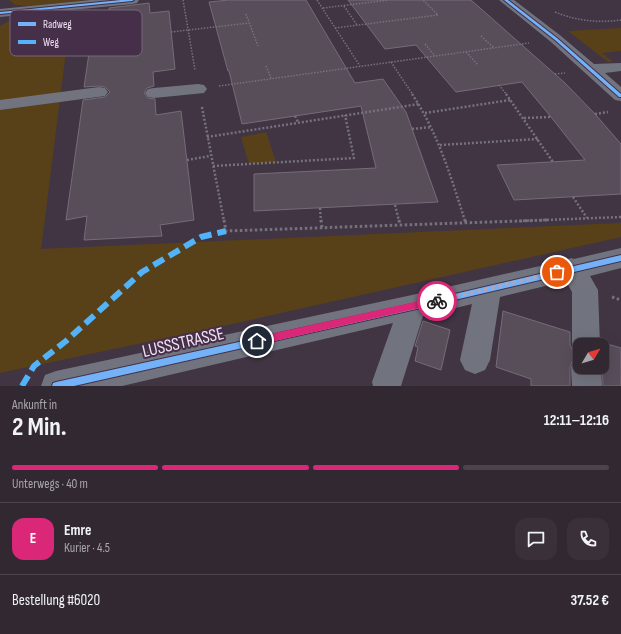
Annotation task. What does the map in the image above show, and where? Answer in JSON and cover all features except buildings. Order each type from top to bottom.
[{"type":"street","points":[[29,10],[126,0]]},
{"type":"street","points":[[506,0],[592,69],[621,96]]},
{"type":"street","points":[[0,13],[10,12]]},
{"type":"street","points":[[592,69],[619,66]]},
{"type":"street","points":[[154,93],[198,89]]},
{"type":"street","points":[[0,105],[99,92]]},
{"type":"street","name":"LUSSSTRASSE","points":[[56,386],[412,307],[571,268],[621,258]]},
{"type":"street","points":[[571,268],[585,290],[586,338]]},
{"type":"street","points":[[475,360],[488,289]]},
{"type":"street","points":[[388,382],[412,307]]},
{"type":"street","points":[[586,374],[587,386]]},
{"type":"path","points":[[183,0],[210,156],[226,231],[621,217]]},
{"type":"path","points":[[317,0],[360,66]]},
{"type":"path","points":[[322,8],[388,0]]},
{"type":"path","points":[[334,28],[438,15],[423,0]]},
{"type":"path","points":[[344,6],[357,25]]},
{"type":"path","points":[[552,11],[585,22],[621,20]]},
{"type":"path","points":[[246,14],[258,46]]},
{"type":"path","points":[[171,32],[250,23]]},
{"type":"path","points":[[481,36],[494,48]]},
{"type":"path","points":[[198,89],[556,39]]},
{"type":"path","points":[[425,44],[434,56]]},
{"type":"path","points":[[466,52],[478,65]]},
{"type":"path","points":[[392,62],[425,113],[432,127],[440,145],[466,223]]},
{"type":"path","points":[[266,66],[271,78]]},
{"type":"path","points":[[556,74],[568,73]]},
{"type":"path","points":[[499,86],[524,118],[553,162]]},
{"type":"path","points":[[425,113],[511,100]]},
{"type":"path","points":[[207,137],[419,104]]},
{"type":"path","points":[[595,114],[608,112]]},
{"type":"path","points":[[212,166],[354,158],[345,115]]},
{"type":"path","points":[[295,116],[298,122]]},
{"type":"path","points":[[524,118],[551,117]]},
{"type":"path","points":[[412,128],[432,127]]},
{"type":"path","points":[[440,145],[538,139]]},
{"type":"path","points":[[187,160],[210,156]]},
{"type":"path","points":[[573,197],[587,218]]},
{"type":"path","points":[[395,205],[400,225]]},
{"type":"path","points":[[320,208],[322,228]]},
{"type":"shaded area","points":[[9,0],[87,0],[30,6],[15,5]]},
{"type":"shaded area","points":[[10,21],[10,56],[65,56],[41,249],[621,223],[621,237],[232,324],[0,373],[0,26]]},
{"type":"shaded area","points":[[621,28],[621,51],[602,53],[612,61],[610,62],[568,31]]},
{"type":"shaded area","points":[[266,132],[276,162],[249,164],[241,137]]},
{"type":"marked path","points":[[22,386],[34,366],[66,341],[142,272],[201,237],[226,231]]},
{"type":"cycle path","points":[[30,10],[132,0]]},
{"type":"cycle path","points":[[506,0],[556,39],[621,96]]},
{"type":"cycle path","points":[[0,13],[10,12]]},
{"type":"cycle path","points":[[56,386],[412,307],[621,258]]},
{"type":"way so far","points":[[437,301],[557,272]]},
{"type":"route","points":[[257,341],[437,301]]}]
